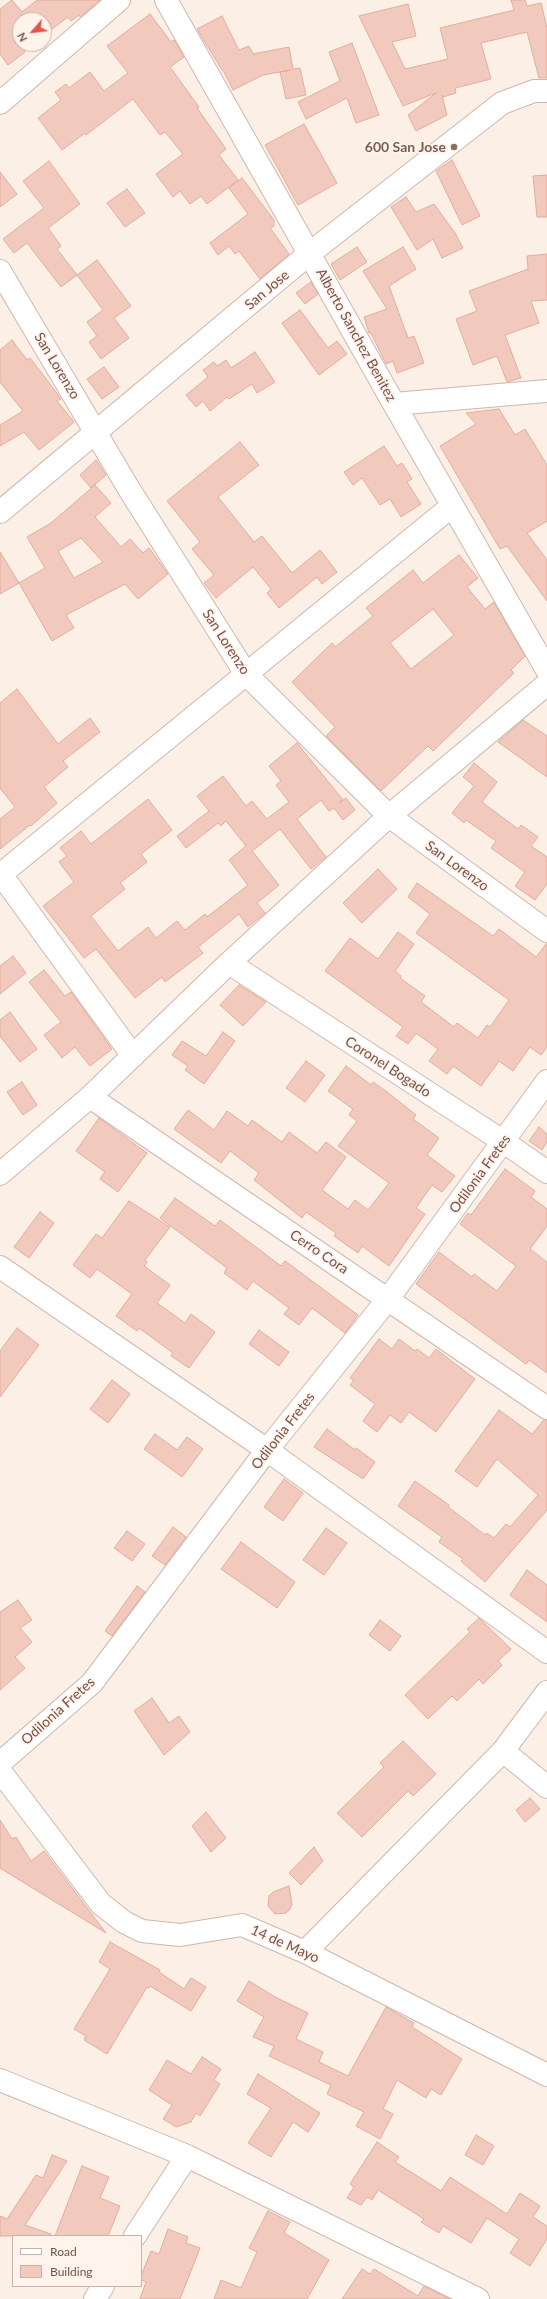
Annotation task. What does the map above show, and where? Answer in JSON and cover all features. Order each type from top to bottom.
[{"type":"street","points":[[0,103],[119,0]]},
{"type":"street","name":"Alberto Sanchez Benitez","points":[[166,0],[452,506],[547,670]]},
{"type":"street","name":"San Jose","points":[[0,512],[310,253],[502,103],[534,91],[547,91]]},
{"type":"street","name":"San Lorenzo","points":[[0,270],[96,432],[246,674],[389,816],[547,931]]},
{"type":"street","points":[[394,404],[547,391]]},
{"type":"street","points":[[133,1056],[0,874],[452,506]]},
{"type":"street","points":[[0,1174],[90,1097],[229,963],[389,816],[547,684]]},
{"type":"street","name":"Coronel Bogado","points":[[229,963],[504,1142],[547,1172]]},
{"type":"street","name":"Odilonia Fretes","points":[[0,1763],[92,1683],[267,1450],[388,1298],[504,1142],[547,1081]]},
{"type":"street","name":"Cerro Cora","points":[[90,1097],[388,1298],[547,1408]]},
{"type":"street","points":[[0,1267],[267,1450],[547,1652]]},
{"type":"street","points":[[305,1952],[503,1751],[547,1692]]},
{"type":"street","points":[[503,1751],[547,1787]]},
{"type":"street","name":"14 de Mayo","points":[[0,1771],[101,1904],[124,1922],[142,1931],[180,1935],[242,1925],[305,1952],[547,2074]]},
{"type":"street","points":[[0,2080],[187,2156],[478,2299]]},
{"type":"street","points":[[137,2235],[187,2156]]},
{"type":"street","points":[[95,2299],[102,2287]]},
{"type":"building","points":[[12,0],[22,12],[12,12],[12,52],[25,52],[8,65],[0,54],[0,9]]},
{"type":"building","points":[[37,0],[100,0],[80,17],[79,15],[71,21],[68,17],[52,29],[52,12],[22,12]]},
{"type":"building","points":[[511,0],[525,0],[527,6],[541,3],[547,28],[547,78],[539,78],[527,32],[481,43],[491,79],[455,88],[456,93],[443,97],[442,95],[447,115],[416,131],[408,115],[436,93],[403,106],[359,16],[408,4],[416,36],[392,42],[405,69],[448,59],[440,28],[514,10]]},
{"type":"building","points":[[150,14],[171,42],[174,40],[184,57],[170,67],[199,107],[197,108],[226,149],[219,155],[238,180],[207,204],[201,196],[190,204],[180,191],[173,197],[156,174],[183,154],[165,132],[160,135],[133,99],[86,135],[85,133],[62,150],[38,118],[61,100],[55,92],[66,84],[69,88],[90,72],[104,91],[128,73],[107,46]]},
{"type":"building","points":[[222,16],[239,50],[249,46],[253,54],[289,47],[293,69],[300,68],[306,95],[286,99],[280,72],[291,70],[263,75],[233,90],[223,70],[197,29]]},
{"type":"building","points":[[352,43],[379,115],[356,123],[347,98],[306,119],[298,102],[340,81],[329,52]]},
{"type":"building","points":[[304,124],[337,183],[298,205],[265,145]]},
{"type":"building","points":[[452,160],[480,216],[462,225],[436,171]]},
{"type":"building","points":[[49,161],[80,204],[48,228],[61,246],[57,249],[77,275],[61,287],[27,243],[14,253],[3,239],[44,208],[23,181]]},
{"type":"building","points":[[0,172],[17,194],[0,207]]},
{"type":"building","points":[[547,175],[547,217],[537,217],[533,176]]},
{"type":"building","points":[[242,178],[274,220],[274,226],[270,228],[289,254],[260,279],[239,251],[235,254],[229,246],[218,255],[210,243],[248,214],[229,188]]},
{"type":"building","points":[[127,189],[145,213],[125,227],[107,203]]},
{"type":"building","points":[[406,197],[416,212],[434,204],[455,233],[463,248],[442,258],[433,239],[417,250],[391,207]]},
{"type":"building","points":[[357,247],[367,262],[340,280],[331,264]]},
{"type":"building","points":[[403,247],[416,269],[389,286],[408,338],[414,336],[424,363],[397,373],[393,361],[386,364],[371,333],[369,333],[364,317],[387,309],[363,271]]},
{"type":"building","points":[[547,254],[547,300],[531,301],[539,323],[505,335],[521,378],[507,382],[497,356],[473,365],[456,319],[477,311],[469,291],[528,269],[527,256]]},
{"type":"building","points":[[97,260],[131,306],[114,318],[129,338],[101,359],[89,342],[97,336],[87,322],[103,310],[77,275]]},
{"type":"building","points":[[311,282],[318,294],[305,304],[296,293]]},
{"type":"building","points":[[300,310],[328,348],[337,341],[347,354],[319,375],[282,323]]},
{"type":"building","points":[[12,340],[27,360],[30,358],[44,376],[61,399],[57,401],[74,422],[39,450],[24,432],[0,446],[0,425],[23,411],[0,382],[0,350]]},
{"type":"building","points":[[255,352],[275,382],[257,393],[252,384],[229,399],[227,397],[210,411],[203,401],[196,407],[186,395],[208,377],[203,370],[214,362],[217,366],[226,360],[231,368]]},
{"type":"building","points":[[104,367],[119,387],[102,399],[87,379]]},
{"type":"building","points":[[499,409],[515,435],[525,429],[547,465],[547,521],[527,533],[547,560],[547,601],[507,546],[500,549],[440,446],[476,424],[466,413]]},
{"type":"building","points":[[240,442],[259,465],[218,497],[254,542],[262,536],[292,573],[320,550],[337,572],[322,584],[317,577],[279,608],[267,593],[271,589],[253,567],[216,598],[204,583],[214,575],[192,549],[200,542],[167,501]]},
{"type":"building","points":[[384,446],[397,466],[402,463],[412,479],[407,482],[421,504],[401,517],[390,499],[380,505],[362,478],[353,485],[344,472]]},
{"type":"building","points":[[96,460],[106,475],[91,488],[80,475]]},
{"type":"building","points":[[95,485],[111,503],[95,517],[121,547],[130,539],[143,553],[149,548],[168,574],[138,599],[125,584],[66,615],[74,628],[52,641],[19,583],[45,568],[27,537],[51,523]],"holes":[[[81,538],[103,562],[74,578],[58,551]]]},
{"type":"building","points":[[0,552],[19,583],[0,594]]},
{"type":"building","points":[[459,555],[478,578],[467,587],[485,609],[494,602],[525,656],[511,670],[514,673],[433,751],[428,746],[381,791],[326,736],[335,727],[292,682],[332,643],[335,647],[373,616],[366,608],[413,570],[423,583]],"holes":[[[433,609],[454,635],[411,669],[390,643]]]},
{"type":"building","points":[[17,689],[58,744],[90,718],[100,732],[63,761],[68,767],[44,787],[57,803],[31,826],[30,825],[0,849],[0,819],[15,807],[0,788],[0,703]]},
{"type":"building","points":[[523,720],[547,736],[547,777],[498,742]]},
{"type":"building","points":[[297,743],[343,800],[339,803],[346,798],[355,810],[343,820],[334,808],[329,811],[321,800],[297,819],[326,857],[311,869],[280,829],[252,851],[279,885],[257,903],[265,913],[248,927],[239,914],[198,947],[203,953],[165,982],[162,977],[135,998],[96,949],[84,958],[43,906],[74,882],[59,862],[67,856],[60,848],[81,831],[91,844],[148,799],[172,830],[141,854],[147,862],[120,883],[125,889],[91,916],[118,951],[148,927],[156,938],[177,921],[185,930],[205,914],[207,917],[248,885],[229,860],[246,846],[226,821],[221,826],[218,823],[186,848],[177,836],[209,811],[197,796],[223,776],[246,806],[252,801],[267,819],[289,802],[276,785],[281,781],[269,766]]},
{"type":"building","points":[[474,763],[497,782],[482,802],[518,829],[521,825],[538,837],[531,846],[547,857],[547,884],[535,900],[515,886],[525,872],[491,848],[496,841],[466,820],[464,823],[452,813],[474,786],[463,777]]},
{"type":"building","points":[[378,869],[397,889],[362,923],[343,903]]},
{"type":"building","points":[[417,883],[493,936],[499,929],[536,957],[547,943],[547,1047],[541,1055],[530,1047],[513,1071],[499,1061],[481,1086],[453,1066],[447,1074],[429,1061],[438,1049],[416,1033],[408,1044],[396,1036],[403,1027],[325,971],[350,938],[378,959],[398,932],[414,944],[395,971],[401,976],[400,978],[425,996],[421,1002],[454,1027],[457,1023],[478,1038],[487,1025],[490,1027],[509,1000],[416,933],[430,914],[408,897]]},
{"type":"building","points":[[13,956],[26,973],[0,994],[0,966]]},
{"type":"building","points":[[44,970],[65,996],[71,992],[112,1049],[90,1066],[75,1047],[62,1058],[44,1035],[61,1022],[29,982]]},
{"type":"building","points":[[239,985],[266,1002],[243,1026],[220,1005]]},
{"type":"building","points":[[10,1012],[37,1049],[20,1062],[0,1036],[0,1020]]},
{"type":"building","points":[[223,1032],[235,1041],[204,1084],[185,1070],[188,1066],[172,1055],[182,1041],[206,1056]]},
{"type":"building","points":[[306,1061],[325,1075],[305,1102],[286,1088]]},
{"type":"building","points":[[346,1066],[371,1085],[373,1082],[387,1092],[416,1115],[413,1119],[439,1138],[427,1155],[455,1176],[442,1192],[432,1185],[416,1208],[425,1214],[389,1266],[362,1246],[358,1253],[334,1236],[336,1233],[306,1212],[302,1218],[254,1180],[259,1173],[230,1151],[221,1163],[174,1129],[188,1110],[214,1130],[227,1111],[248,1126],[252,1120],[282,1142],[289,1132],[317,1153],[326,1142],[346,1157],[322,1190],[348,1209],[355,1200],[368,1210],[389,1183],[338,1146],[357,1121],[349,1115],[353,1109],[328,1091]]},
{"type":"building","points":[[22,1082],[37,1105],[23,1115],[7,1092]]},
{"type":"building","points":[[99,1118],[147,1153],[118,1192],[100,1179],[105,1172],[76,1151]]},
{"type":"building","points":[[539,1127],[547,1134],[547,1142],[542,1150],[529,1141]]},
{"type":"building","points":[[505,1169],[535,1191],[531,1197],[547,1209],[547,1226],[530,1249],[547,1262],[547,1373],[529,1360],[526,1364],[416,1284],[439,1252],[472,1277],[474,1274],[497,1291],[516,1266],[460,1224],[468,1213],[471,1215]]},
{"type":"building","points":[[175,1198],[215,1226],[220,1220],[281,1266],[285,1261],[358,1315],[345,1333],[312,1308],[299,1325],[284,1314],[289,1308],[253,1281],[247,1290],[224,1273],[227,1268],[160,1218]]},
{"type":"building","points":[[129,1201],[170,1227],[145,1260],[147,1262],[144,1266],[170,1285],[157,1303],[185,1323],[191,1314],[215,1332],[189,1368],[171,1356],[173,1353],[139,1328],[137,1331],[116,1316],[132,1294],[97,1269],[90,1278],[73,1265],[96,1234],[102,1238]]},
{"type":"building","points":[[40,1212],[54,1223],[29,1258],[14,1247]]},
{"type":"building","points":[[17,1328],[39,1345],[0,1397],[0,1351]]},
{"type":"building","points":[[259,1330],[289,1352],[279,1366],[249,1344]]},
{"type":"building","points":[[379,1339],[392,1349],[399,1339],[415,1351],[417,1349],[429,1358],[436,1349],[475,1379],[436,1432],[409,1412],[401,1423],[390,1415],[377,1432],[363,1421],[375,1404],[350,1385],[354,1380],[350,1378]]},
{"type":"building","points":[[112,1380],[130,1394],[108,1423],[90,1409]]},
{"type":"building","points":[[499,1410],[532,1434],[544,1420],[547,1420],[547,1510],[485,1582],[461,1561],[463,1559],[439,1542],[442,1537],[398,1506],[415,1481],[449,1505],[448,1507],[485,1535],[487,1533],[494,1538],[506,1524],[510,1527],[538,1495],[497,1459],[477,1487],[455,1471]]},
{"type":"building","points":[[327,1429],[355,1450],[356,1448],[375,1462],[363,1479],[314,1447]]},
{"type":"building","points":[[155,1434],[177,1450],[187,1437],[203,1449],[182,1477],[144,1449]]},
{"type":"building","points":[[284,1479],[303,1493],[283,1521],[264,1507]]},
{"type":"building","points":[[173,1527],[186,1537],[165,1565],[152,1556]]},
{"type":"building","points":[[326,1528],[347,1543],[324,1575],[303,1560]]},
{"type":"building","points":[[127,1531],[145,1544],[132,1561],[114,1548]]},
{"type":"building","points":[[241,1542],[295,1582],[277,1608],[221,1569]]},
{"type":"building","points":[[527,1570],[547,1585],[547,1622],[510,1595]]},
{"type":"building","points":[[137,1586],[145,1592],[112,1636],[105,1631]]},
{"type":"building","points":[[18,1600],[32,1620],[20,1628],[32,1642],[15,1657],[25,1668],[0,1690],[0,1612]]},
{"type":"building","points":[[479,1618],[511,1649],[498,1661],[502,1665],[483,1684],[479,1679],[457,1701],[452,1696],[428,1719],[405,1695],[470,1632],[467,1629]]},
{"type":"building","points":[[380,1620],[401,1636],[390,1651],[369,1635]]},
{"type":"building","points":[[152,1698],[169,1723],[179,1716],[190,1732],[164,1755],[134,1711]]},
{"type":"building","points":[[403,1741],[436,1774],[413,1796],[408,1791],[362,1837],[337,1813],[384,1767],[380,1763]]},
{"type":"building","points":[[530,1798],[540,1809],[525,1822],[516,1810]]},
{"type":"building","points":[[206,1812],[226,1838],[211,1852],[192,1826]]},
{"type":"building","points":[[0,1820],[12,1839],[16,1837],[31,1861],[44,1851],[106,1933],[0,1868]]},
{"type":"building","points":[[314,1847],[323,1861],[301,1885],[289,1873]]},
{"type":"building","points":[[289,1886],[292,1904],[290,1909],[286,1913],[275,1914],[268,1906],[269,1896],[273,1892]]},
{"type":"building","points":[[110,1942],[160,1970],[159,1972],[184,1989],[191,1978],[206,1987],[191,2011],[150,1986],[149,1988],[147,1987],[107,2054],[84,2040],[86,2036],[74,2029],[110,1969],[99,1962]]},
{"type":"building","points":[[249,1981],[277,1998],[308,2013],[296,2039],[323,2052],[319,2062],[348,2076],[386,2007],[414,2023],[412,2027],[462,2059],[441,2095],[431,2089],[426,2098],[397,2080],[383,2109],[393,2114],[380,2139],[356,2126],[364,2112],[327,2094],[331,2085],[269,2056],[274,2046],[253,2037],[264,2017],[237,2001]]},
{"type":"building","points":[[202,2057],[221,2069],[214,2080],[220,2084],[200,2116],[196,2113],[191,2122],[176,2127],[163,2119],[172,2105],[149,2090],[167,2060],[191,2074]]},
{"type":"building","points":[[258,2074],[320,2113],[308,2132],[293,2122],[271,2157],[248,2143],[271,2108],[247,2094]]},
{"type":"building","points":[[476,2135],[494,2146],[483,2165],[465,2155]]},
{"type":"building","points":[[377,2142],[399,2157],[395,2162],[441,2191],[450,2177],[507,2214],[520,2193],[540,2206],[533,2217],[547,2226],[547,2239],[530,2266],[510,2253],[519,2239],[487,2218],[471,2243],[443,2226],[439,2233],[421,2222],[424,2219],[378,2190],[372,2200],[367,2197],[361,2205],[347,2198],[354,2187],[350,2184]]},
{"type":"building","points":[[52,2155],[67,2161],[25,2225],[50,2235],[0,2236],[0,2216],[7,2219],[36,2175],[43,2178]]},
{"type":"building","points":[[82,2166],[109,2177],[100,2198],[120,2206],[108,2235],[55,2235]]},
{"type":"building","points":[[268,2211],[290,2222],[284,2233],[329,2260],[307,2299],[214,2299],[221,2280],[241,2288],[257,2252],[249,2248]]},
{"type":"building","points":[[168,2229],[188,2237],[186,2243],[200,2248],[180,2299],[140,2299],[146,2282],[142,2280],[142,2274],[151,2251],[159,2254]]},
{"type":"building","points":[[362,2269],[370,2274],[374,2269],[418,2296],[424,2286],[450,2299],[342,2299]]},
{"type":"place","name":"600 San Jose","points":[[454,147]]}]
